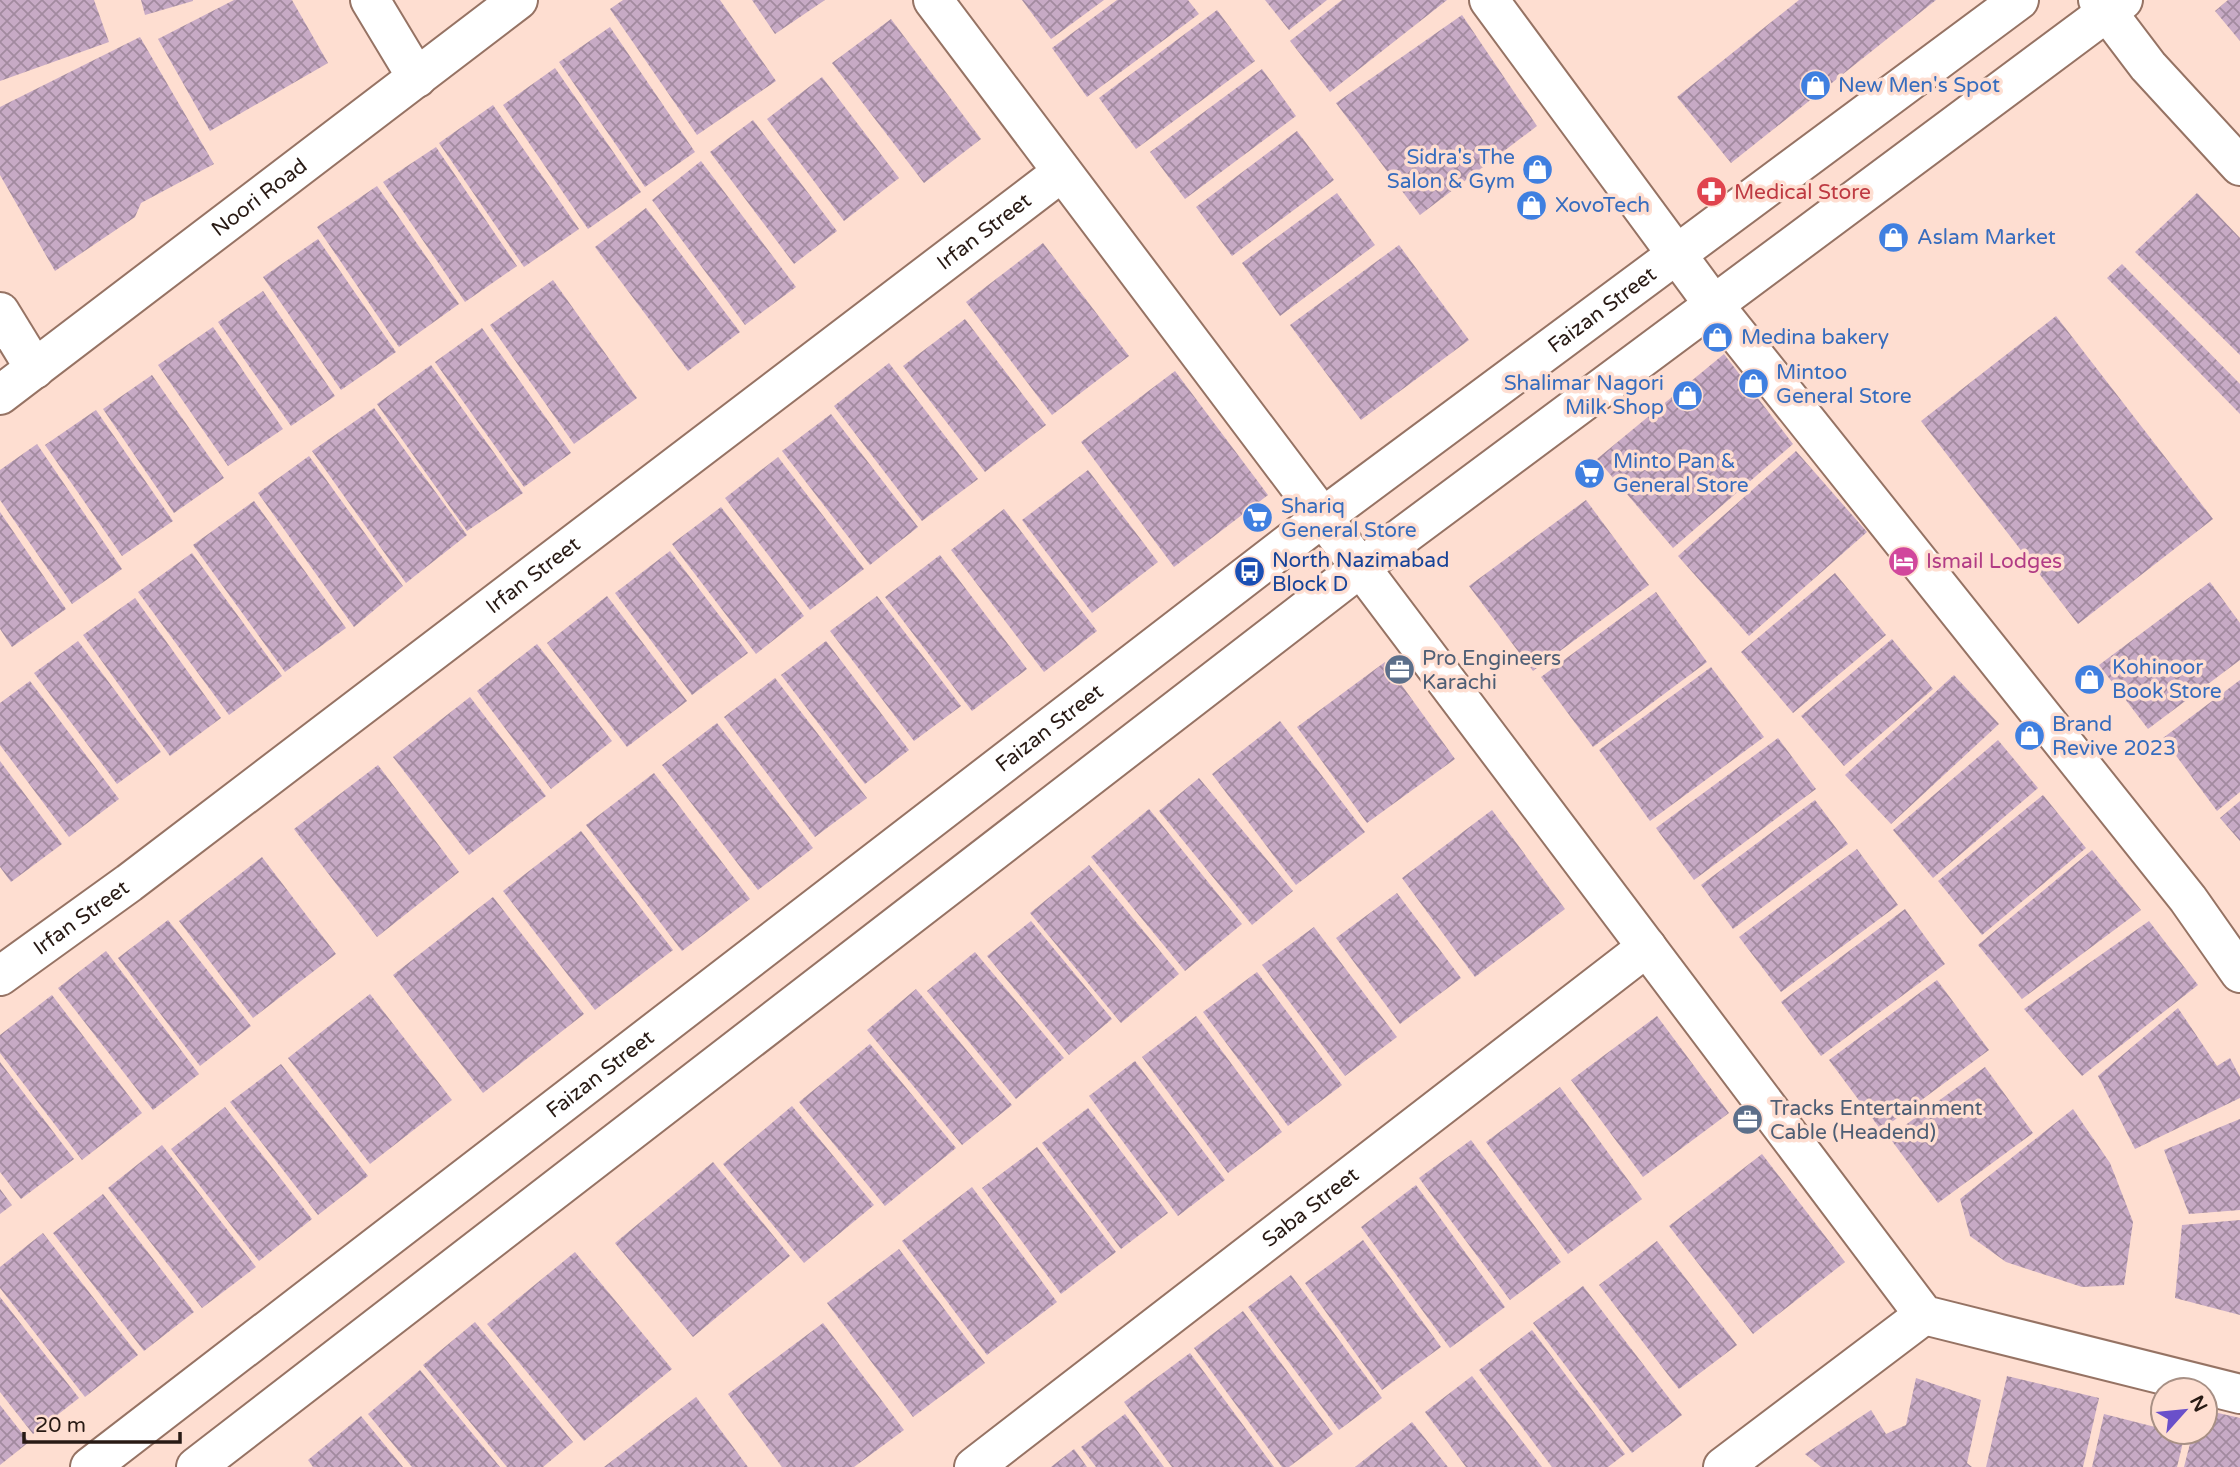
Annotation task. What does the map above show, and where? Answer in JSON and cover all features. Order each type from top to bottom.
[{"type":"street","points":[[370,0],[417,78]]},
{"type":"street","name":"Noori Road","points":[[0,395],[518,0]]},
{"type":"street","points":[[933,0],[1924,1315],[2240,1394]]},
{"type":"street","points":[[1489,0],[1714,305],[2180,888],[2240,973]]},
{"type":"street","name":"Faizan Street","points":[[90,1467],[1323,517],[2019,0]]},
{"type":"street","points":[[196,1467],[1360,568],[1714,305],[2109,4],[2148,66],[2240,166]]},
{"type":"street","name":"Irfan Street","points":[[0,976],[140,874],[1062,172]]},
{"type":"street","points":[[0,312],[35,369]]},
{"type":"street","name":"Saba Street","points":[[974,1467],[1647,947]]},
{"type":"street","points":[[1723,1467],[1924,1315]]},
{"type":"building","points":[[0,0],[94,0],[109,42],[0,81]]},
{"type":"building","points":[[141,0],[193,0],[193,1],[145,15]]},
{"type":"building","points":[[234,0],[292,0],[328,63],[210,131],[158,39]]},
{"type":"building","points":[[623,0],[720,0],[776,81],[697,135],[610,9]]},
{"type":"building","points":[[752,0],[825,0],[775,34]]},
{"type":"building","points":[[1022,0],[1104,0],[1051,39]]},
{"type":"building","points":[[1117,0],[1188,0],[1199,14],[1087,97],[1052,48]]},
{"type":"building","points":[[1265,0],[1327,0],[1289,30]]},
{"type":"building","points":[[1342,0],[1447,0],[1330,92],[1290,41]]},
{"type":"building","points":[[1799,0],[1936,0],[1731,163],[1677,97]]},
{"type":"building","points":[[2228,0],[2240,0],[2240,41],[2215,11]]},
{"type":"building","points":[[1217,10],[1255,61],[1136,149],[1099,98]]},
{"type":"building","points":[[1462,15],[1537,126],[1420,215],[1336,103]]},
{"type":"building","points":[[891,19],[981,139],[924,183],[832,63]]},
{"type":"building","points":[[610,27],[695,152],[645,187],[559,62]]},
{"type":"building","points":[[140,37],[214,164],[141,203],[135,217],[55,271],[0,175],[0,107]]},
{"type":"building","points":[[555,68],[641,192],[588,229],[503,105]]},
{"type":"building","points":[[1262,69],[1296,116],[1185,199],[1150,152]]},
{"type":"building","points":[[822,77],[899,178],[844,221],[767,119]]},
{"type":"building","points":[[493,105],[579,229],[524,267],[439,143]]},
{"type":"building","points":[[753,120],[837,231],[794,264],[710,152]]},
{"type":"building","points":[[1297,131],[1334,180],[1232,256],[1196,207]]},
{"type":"building","points":[[436,147],[517,266],[465,302],[383,182]]},
{"type":"building","points":[[701,161],[796,287],[745,325],[652,200]]},
{"type":"building","points":[[377,186],[459,304],[399,347],[317,227]]},
{"type":"building","points":[[1337,193],[1375,245],[1280,316],[1242,263]]},
{"type":"building","points":[[2197,193],[2240,238],[2240,355],[2135,252]]},
{"type":"building","points":[[646,208],[740,332],[688,371],[595,247]]},
{"type":"building","points":[[318,239],[396,352],[341,390],[263,277]]},
{"type":"building","points":[[1043,243],[1129,356],[1052,415],[966,302]]},
{"type":"building","points":[[1399,245],[1469,340],[1361,420],[1290,325]]},
{"type":"building","points":[[2122,264],[2240,384],[2240,414],[2107,278]]},
{"type":"building","points":[[553,280],[637,398],[574,444],[490,325]]},
{"type":"building","points":[[263,291],[335,396],[291,426],[218,322]]},
{"type":"building","points":[[2056,316],[2213,519],[2078,624],[1921,421]]},
{"type":"building","points":[[965,319],[1046,425],[985,472],[903,366]]},
{"type":"building","points":[[213,327],[283,429],[228,466],[158,365]]},
{"type":"building","points":[[482,328],[571,453],[524,487],[435,362]]},
{"type":"building","points":[[1724,354],[1793,444],[1673,548],[1597,459]]},
{"type":"building","points":[[889,363],[978,479],[922,521],[834,406]]},
{"type":"building","points":[[431,365],[523,493],[467,531],[377,404]]},
{"type":"building","points":[[1175,371],[1268,495],[1174,567],[1081,442]]},
{"type":"building","points":[[152,375],[224,478],[174,513],[103,409]]},
{"type":"building","points":[[374,408],[467,535],[406,583],[312,451]]},
{"type":"building","points":[[96,410],[173,521],[122,556],[45,445]]},
{"type":"building","points":[[831,414],[918,527],[870,565],[782,451]]},
{"type":"building","points":[[37,444],[122,569],[72,604],[0,500],[0,470]]},
{"type":"building","points":[[1796,451],[1867,532],[1749,636],[1678,556]]},
{"type":"building","points":[[309,456],[403,586],[354,627],[258,493]]},
{"type":"building","points":[[778,457],[864,569],[810,610],[725,498]]},
{"type":"building","points":[[1088,470],[1158,562],[1092,613],[1022,520]]},
{"type":"building","points":[[1586,500],[1649,585],[1533,671],[1469,586]]},
{"type":"building","points":[[254,501],[346,628],[285,672],[193,545]]},
{"type":"building","points":[[721,507],[804,616],[756,654],[672,544]]},
{"type":"building","points":[[1004,509],[1097,631],[1044,672],[951,550]]},
{"type":"building","points":[[0,512],[66,609],[12,647],[0,629]]},
{"type":"building","points":[[670,551],[748,653],[692,695],[615,593]]},
{"type":"building","points":[[192,553],[282,676],[229,715],[138,592]]},
{"type":"building","points":[[940,555],[1027,669],[972,711],[885,597]]},
{"type":"building","points":[[1835,573],[1886,635],[1793,713],[1741,652]]},
{"type":"building","points":[[2210,582],[2240,623],[2240,660],[2148,729],[2099,665]]},
{"type":"building","points":[[1656,592],[1707,662],[1593,747],[1541,677]]},
{"type":"building","points":[[607,596],[687,701],[627,747],[547,643]]},
{"type":"building","points":[[877,596],[961,706],[914,741],[830,631]]},
{"type":"building","points":[[135,598],[221,718],[170,756],[83,635]]},
{"type":"building","points":[[1892,639],[1933,689],[1844,766],[1801,716]]},
{"type":"building","points":[[78,641],[161,752],[117,784],[34,673]]},
{"type":"building","points":[[826,641],[909,750],[865,784],[781,675]]},
{"type":"building","points":[[537,644],[612,741],[551,789],[477,691]]},
{"type":"building","points":[[1385,662],[1455,759],[1367,823],[1297,727]]},
{"type":"building","points":[[1711,667],[1764,737],[1650,821],[1599,750]]},
{"type":"building","points":[[1954,675],[1999,724],[1891,824],[1845,775]]},
{"type":"building","points":[[775,678],[867,798],[815,837],[724,717]]},
{"type":"building","points":[[2240,680],[2240,792],[2217,811],[2163,738]]},
{"type":"building","points":[[30,681],[119,799],[69,837],[0,745],[0,703]]},
{"type":"building","points":[[470,697],[546,796],[469,855],[393,757]]},
{"type":"building","points":[[1280,721],[1365,832],[1296,885],[1212,774]]},
{"type":"building","points":[[717,723],[813,848],[758,890],[662,765]]},
{"type":"building","points":[[1778,738],[1816,789],[1694,880],[1656,828]]},
{"type":"building","points":[[1998,740],[2038,788],[1933,878],[1893,830]]},
{"type":"building","points":[[0,761],[62,844],[11,882],[0,867]]},
{"type":"building","points":[[378,765],[459,872],[377,937],[294,829]]},
{"type":"building","points":[[654,773],[750,899],[682,951],[586,825]]},
{"type":"building","points":[[1199,778],[1293,891],[1252,925],[1159,811]]},
{"type":"building","points":[[2043,795],[2086,848],[1982,935],[1938,881]]},
{"type":"building","points":[[1815,800],[1848,844],[1733,929],[1701,885]]},
{"type":"building","points":[[2240,801],[2240,841],[2220,818]]},
{"type":"building","points":[[1149,809],[1242,924],[1185,971],[1091,857]]},
{"type":"building","points":[[1492,810],[1565,909],[1475,977],[1402,878]]},
{"type":"building","points":[[581,831],[673,950],[595,1010],[503,891]]},
{"type":"building","points":[[1857,849],[1898,905],[1781,992],[1739,937]]},
{"type":"building","points":[[2092,850],[2141,910],[2022,999],[1978,945]]},
{"type":"building","points":[[262,857],[336,954],[253,1018],[179,921]]},
{"type":"building","points":[[1089,865],[1179,974],[1121,1023],[1030,913]]},
{"type":"building","points":[[1397,893],[1461,978],[1400,1024],[1336,938]]},
{"type":"building","points":[[493,897],[584,1014],[483,1093],[393,975]]},
{"type":"building","points":[[1905,909],[1945,964],[1821,1056],[1781,1002]]},
{"type":"building","points":[[168,920],[251,1026],[200,1066],[118,958]]},
{"type":"building","points":[[1031,921],[1112,1019],[1069,1055],[987,956]]},
{"type":"building","points":[[2149,921],[2198,985],[2082,1076],[2024,1009]]},
{"type":"building","points":[[1314,927],[1397,1037],[1345,1076],[1262,965]]},
{"type":"building","points":[[106,951],[199,1074],[153,1110],[58,988]]},
{"type":"building","points":[[975,952],[1064,1058],[1016,1099],[927,991]]},
{"type":"building","points":[[1257,972],[1342,1085],[1288,1126],[1203,1012]]},
{"type":"building","points":[[1937,980],[1989,1050],[1881,1130],[1829,1060]]},
{"type":"building","points":[[916,989],[1012,1105],[962,1145],[867,1030]]},
{"type":"building","points":[[370,994],[452,1100],[370,1164],[288,1058]]},
{"type":"building","points":[[52,995],[142,1113],[82,1160],[0,1053],[0,1035]]},
{"type":"building","points":[[2178,1008],[2217,1066],[2230,1058],[2240,1077],[2240,1098],[2135,1149],[2098,1076]]},
{"type":"building","points":[[1196,1016],[1282,1132],[1228,1173],[1142,1057]]},
{"type":"building","points":[[1657,1016],[1729,1113],[1643,1177],[1571,1080]]},
{"type":"building","points":[[870,1044],[956,1148],[885,1206],[799,1102]]},
{"type":"building","points":[[1135,1061],[1225,1180],[1178,1216],[1089,1096]]},
{"type":"building","points":[[0,1062],[74,1159],[21,1199],[0,1172]]},
{"type":"building","points":[[281,1064],[368,1176],[318,1215],[230,1102]]},
{"type":"building","points":[[1985,1067],[2033,1133],[1938,1203],[1889,1137]]},
{"type":"building","points":[[1560,1087],[1642,1199],[1568,1254],[1486,1142]]},
{"type":"building","points":[[792,1106],[874,1205],[804,1263],[723,1164]]},
{"type":"building","points":[[225,1107],[312,1219],[259,1261],[171,1149]]},
{"type":"building","points":[[1088,1108],[1168,1213],[1121,1249],[1042,1143]]},
{"type":"building","points":[[2073,1109],[2110,1163],[2133,1222],[2124,1285],[2082,1287],[2006,1262],[1970,1236],[1960,1199]]},
{"type":"building","points":[[2240,1119],[2240,1210],[2189,1214],[2164,1150]]},
{"type":"building","points":[[1471,1140],[1561,1262],[1510,1300],[1419,1178]]},
{"type":"building","points":[[162,1145],[256,1267],[202,1308],[108,1188]]},
{"type":"building","points":[[1037,1147],[1116,1252],[1061,1294],[982,1188]]},
{"type":"building","points":[[1762,1154],[1845,1262],[1753,1334],[1669,1226]]},
{"type":"building","points":[[713,1162],[790,1256],[693,1337],[615,1243]]},
{"type":"building","points":[[1416,1185],[1505,1307],[1450,1348],[1361,1227]]},
{"type":"building","points":[[972,1187],[1057,1302],[987,1355],[902,1241]]},
{"type":"building","points":[[0,1189],[12,1205],[0,1214]]},
{"type":"building","points":[[103,1194],[194,1312],[144,1351],[53,1233]]},
{"type":"building","points":[[2240,1220],[2240,1315],[2175,1298],[2182,1225]]},
{"type":"building","points":[[43,1233],[138,1355],[85,1397],[0,1288],[0,1267]]},
{"type":"building","points":[[1363,1240],[1441,1347],[1382,1390],[1305,1283]]},
{"type":"building","points":[[1657,1241],[1737,1345],[1679,1389],[1599,1285]]},
{"type":"building","points":[[899,1249],[985,1363],[913,1417],[827,1303]]},
{"type":"building","points":[[575,1252],[672,1369],[584,1441],[487,1324]]},
{"type":"building","points":[[1291,1275],[1382,1398],[1339,1430],[1248,1307]]},
{"type":"building","points":[[1583,1286],[1682,1415],[1632,1453],[1533,1323]]},
{"type":"building","points":[[0,1297],[79,1398],[33,1434],[0,1392]]},
{"type":"building","points":[[1243,1311],[1333,1434],[1289,1467],[1282,1467],[1194,1348]]},
{"type":"building","points":[[475,1322],[573,1442],[543,1467],[507,1467],[423,1365]]},
{"type":"building","points":[[823,1323],[904,1430],[854,1467],[782,1467],[728,1394]]},
{"type":"building","points":[[1532,1330],[1625,1454],[1608,1467],[1552,1467],[1479,1370]]},
{"type":"building","points":[[1190,1353],[1274,1467],[1172,1467],[1124,1402]]},
{"type":"building","points":[[420,1370],[500,1467],[412,1467],[368,1414]]},
{"type":"building","points":[[1472,1376],[1542,1467],[1466,1467],[1425,1412]]},
{"type":"building","points":[[2007,1376],[2099,1398],[2083,1467],[1986,1467]]},
{"type":"building","points":[[1916,1378],[1981,1400],[1967,1463],[1972,1467],[1821,1467],[1805,1454],[1871,1410],[1886,1434],[1906,1425]]},
{"type":"building","points":[[696,1397],[748,1467],[604,1467]]},
{"type":"building","points":[[0,1405],[29,1442],[0,1465]]},
{"type":"building","points":[[2219,1413],[2240,1418],[2240,1467],[2184,1467],[2189,1446],[2219,1446]]},
{"type":"building","points":[[1125,1414],[1164,1467],[1096,1467],[1081,1447]]},
{"type":"building","points":[[2104,1414],[2149,1425],[2149,1446],[2182,1446],[2177,1467],[2092,1467]]},
{"type":"building","points":[[361,1416],[403,1467],[313,1467],[308,1460]]},
{"type":"building","points":[[1412,1422],[1448,1467],[1355,1467]]},
{"type":"building","points":[[1074,1449],[1087,1467],[1051,1467]]},
{"type":"place","name":"New Men's Spot","points":[[1815,85]]},
{"type":"place","name":"Sidra's The Salon & Gym","points":[[1538,169]]},
{"type":"place","name":"Medical Store","points":[[1711,192]]},
{"type":"place","name":"XovoTech","points":[[1532,205]]},
{"type":"place","name":"Aslam Market","points":[[1894,237]]},
{"type":"place","name":"Medina bakery","points":[[1718,337]]},
{"type":"place","name":"Mintoo General Store","points":[[1753,384]]},
{"type":"place","name":"Shalimar Nagori Milk Shop","points":[[1687,395]]},
{"type":"place","name":"Minto Pan & General Store","points":[[1590,473]]},
{"type":"place","name":"Shariq General Store","points":[[1258,518]]},
{"type":"place","name":"Ismail Lodges","points":[[1903,561]]},
{"type":"place","name":"North Nazimabad Block D","points":[[1249,572]]},
{"type":"place","name":"Pro Engineers Karachi","points":[[1399,670]]},
{"type":"place","name":"Kohinoor Book Store","points":[[2089,679]]},
{"type":"place","name":"Brand Revive 2023","points":[[2029,736]]},
{"type":"place","name":"Tracks Entertainment Cable (Headend)","points":[[1747,1120]]}]
